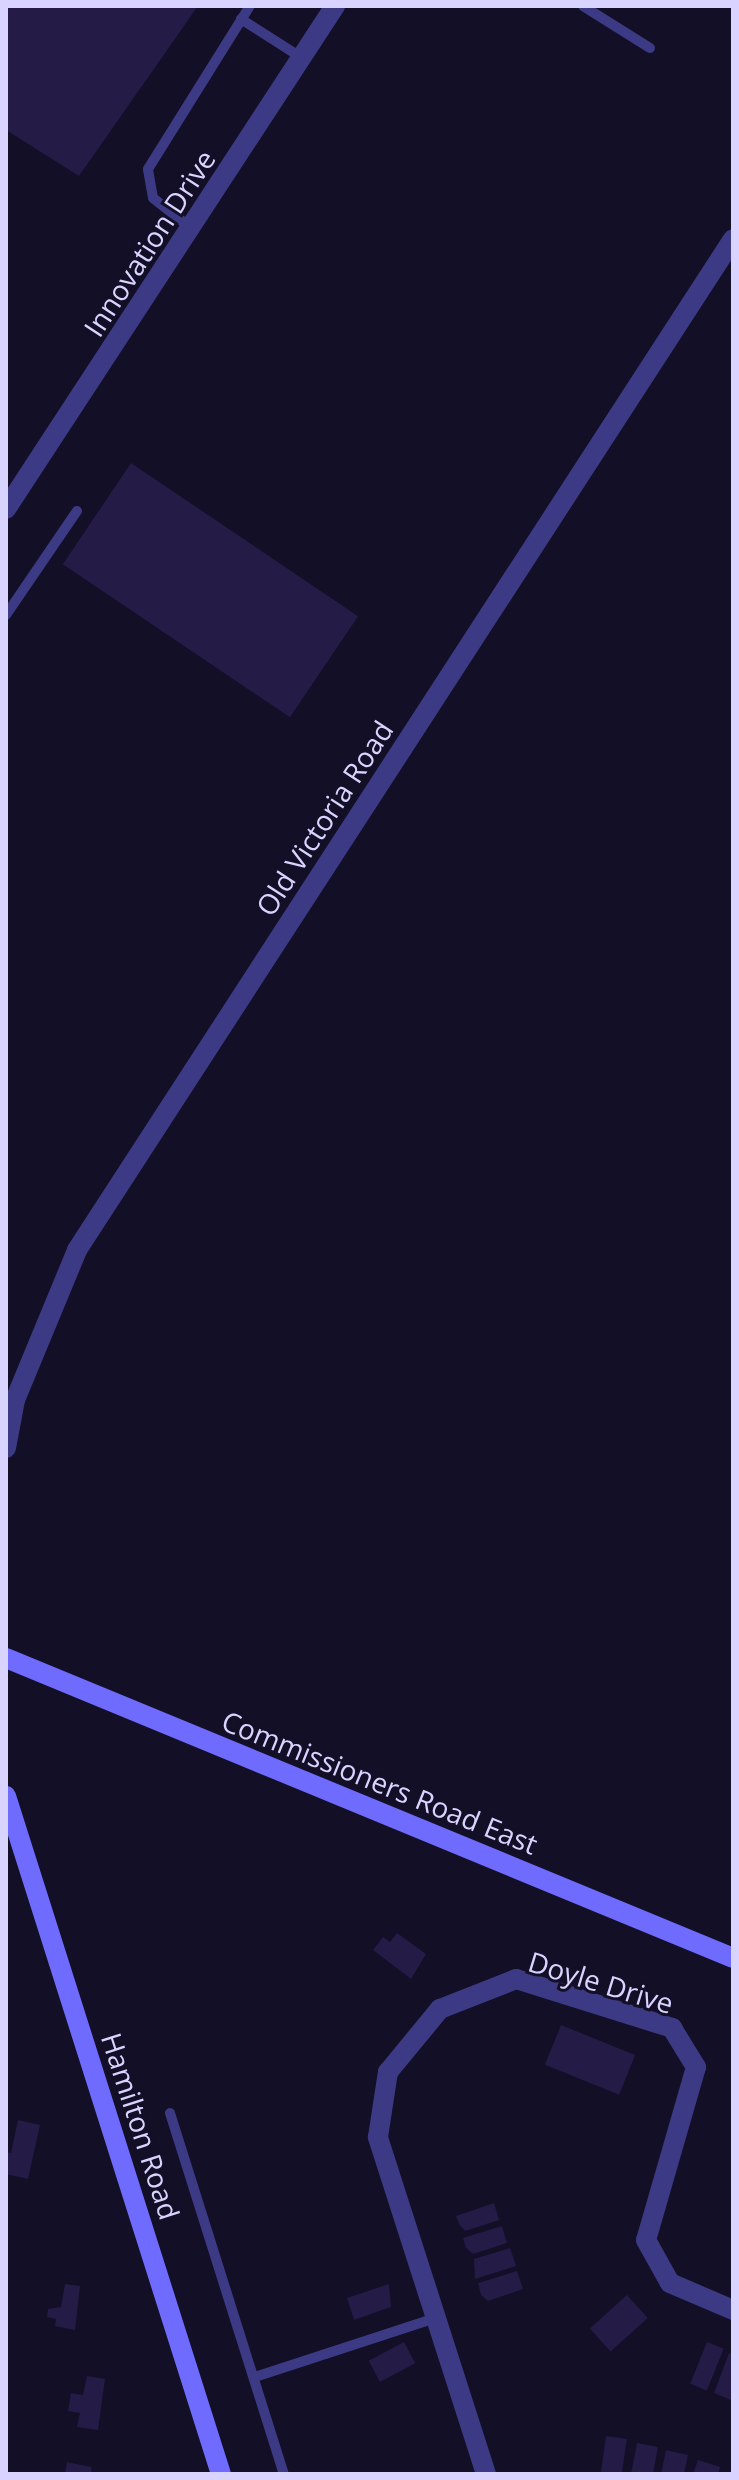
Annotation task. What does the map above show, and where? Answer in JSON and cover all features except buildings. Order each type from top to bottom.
[{"type":"main road","name":"Commissioners Road East","points":[[6,1658],[733,1958]]},
{"type":"main road","name":"Hamilton Road","points":[[6,1796],[221,2474]]},
{"type":"street","name":"Innovation Drive","points":[[6,509],[335,6]]},
{"type":"street","name":"Old Victoria Road","points":[[6,1448],[15,1400],[77,1250],[733,239]]},
{"type":"street","name":"Doyle Drive","points":[[486,2474],[378,2137],[388,2072],[440,2009],[516,1979],[672,2028],[696,2067],[646,2240],[670,2283],[733,2310]]},
{"type":"lane","points":[[191,228],[153,198],[148,169],[250,6]]},
{"type":"lane","points":[[583,6],[650,48]]},
{"type":"lane","points":[[241,19],[302,58]]},
{"type":"lane","points":[[6,615],[77,511]]},
{"type":"lane","points":[[170,2113],[284,2474]]},
{"type":"lane","points":[[255,2377],[436,2318]]}]
